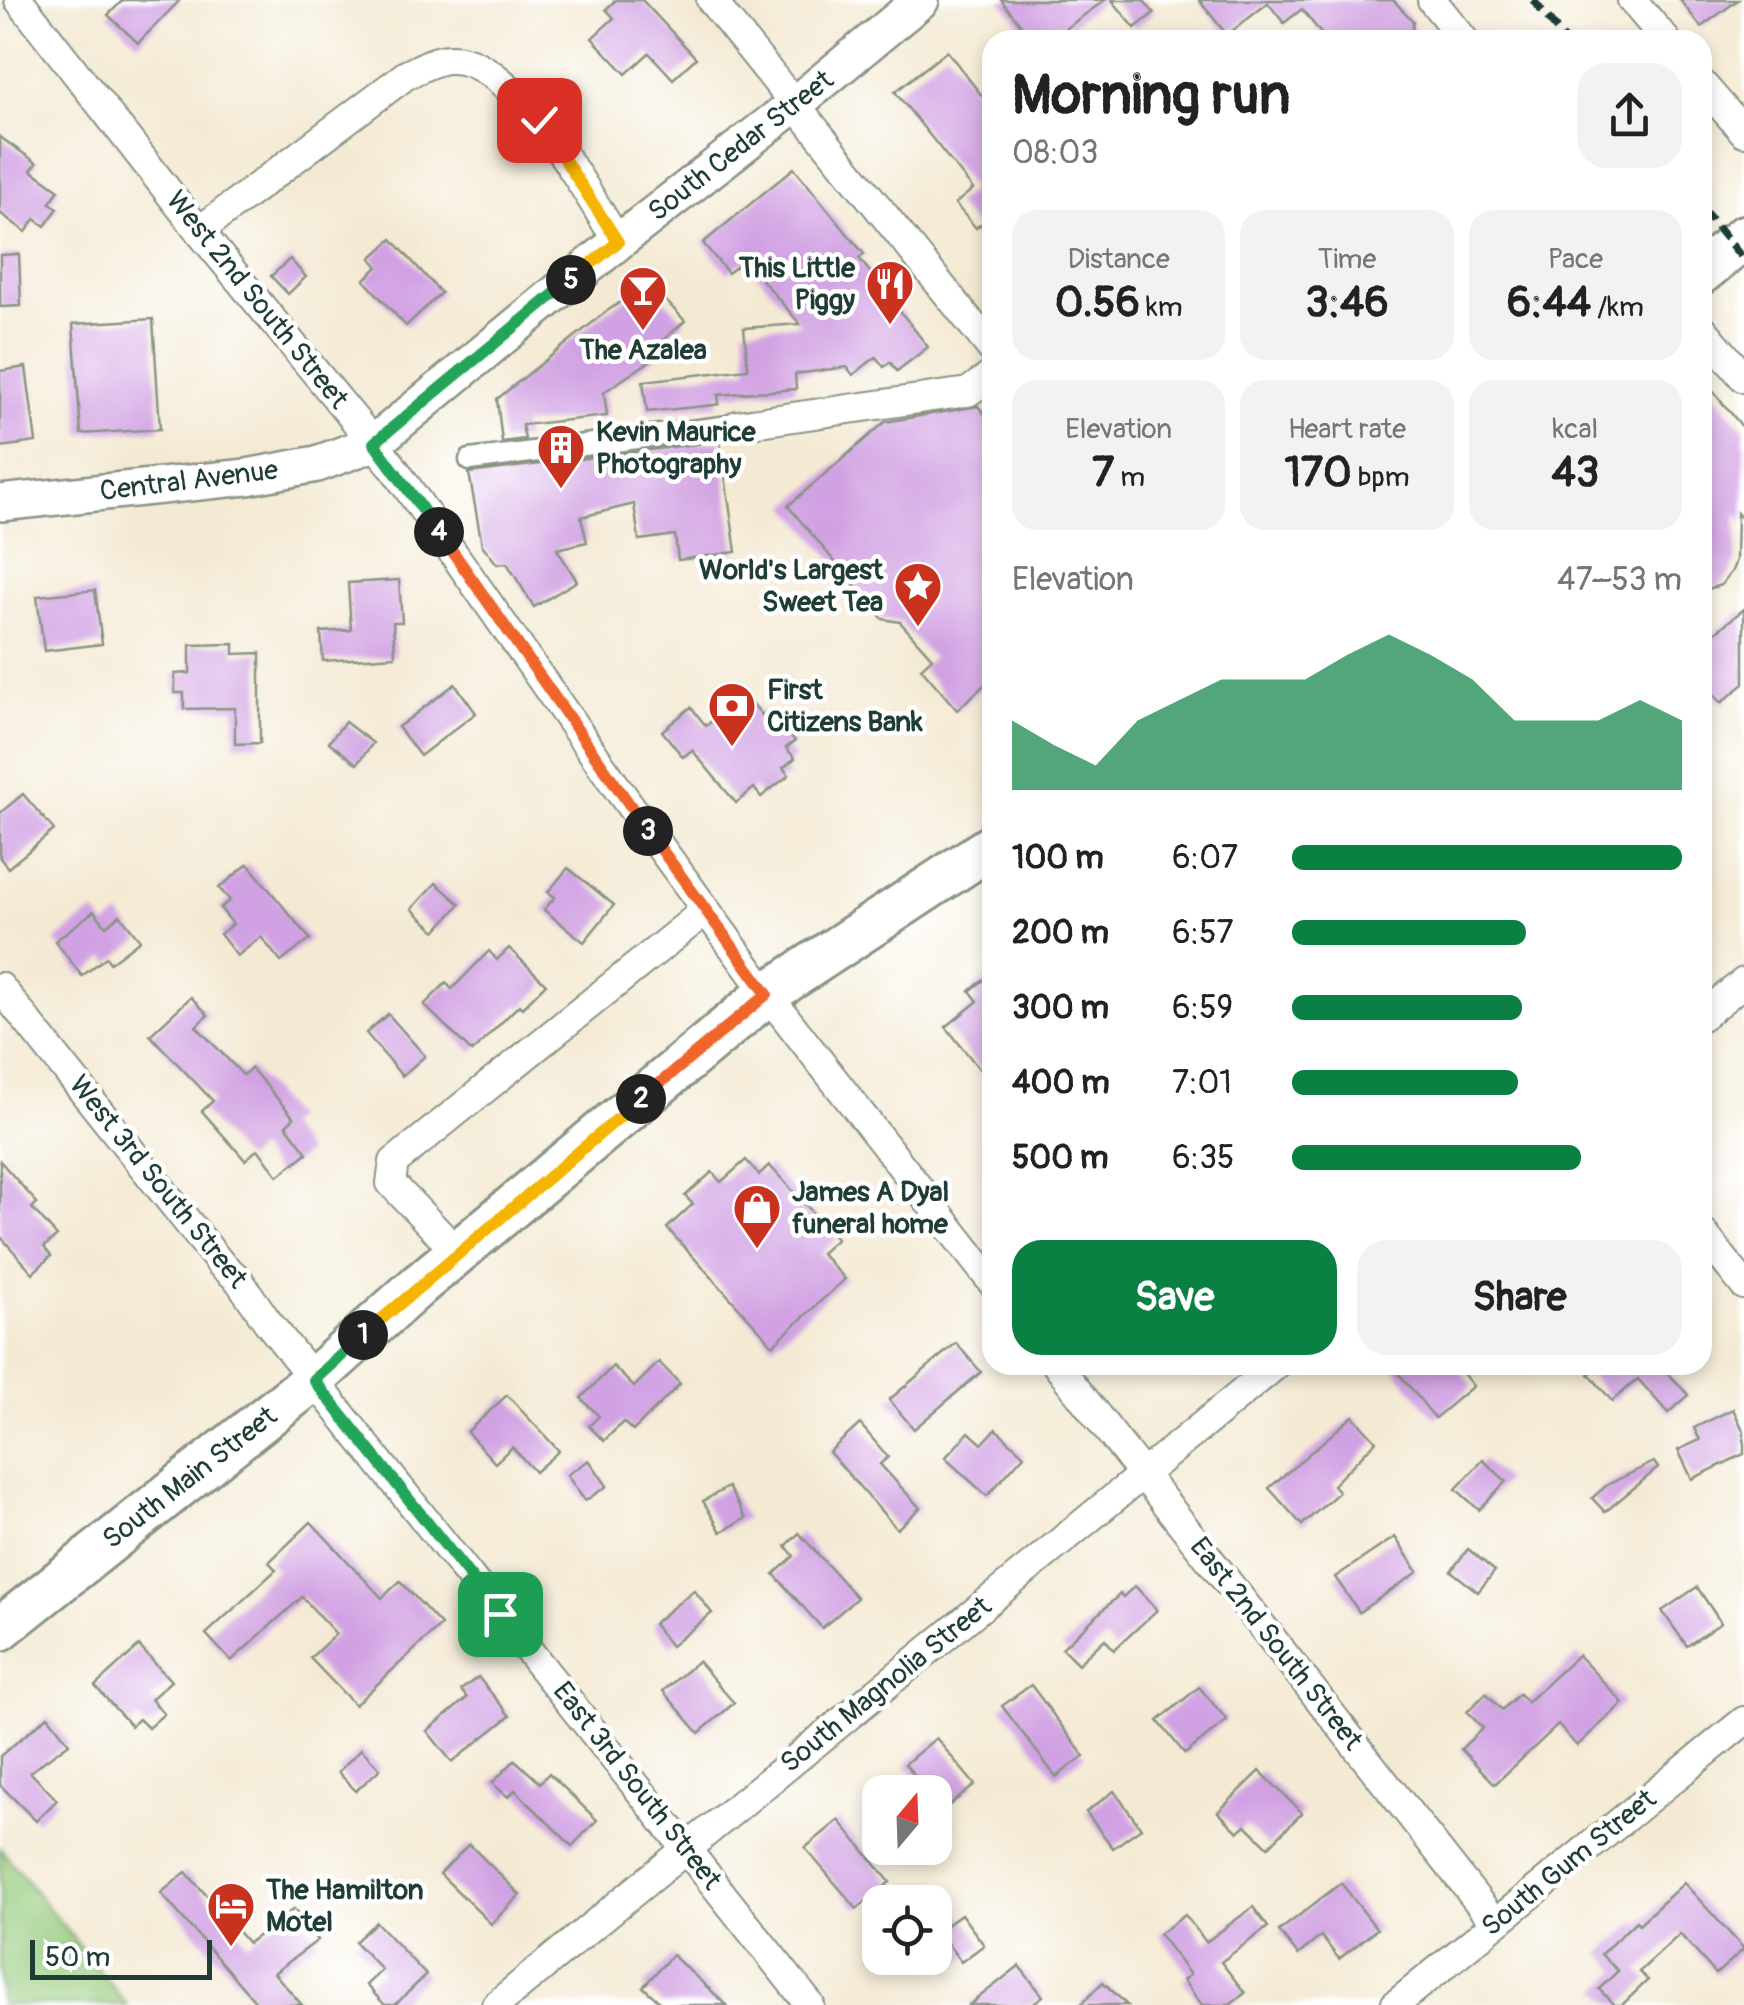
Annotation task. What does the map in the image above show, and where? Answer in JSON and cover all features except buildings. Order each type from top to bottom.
[{"type":"main road","points":[[1712,264],[1744,237]]},
{"type":"main road","name":"South Main Street","points":[[0,1629],[314,1380],[458,1253],[767,994],[982,853]]},
{"type":"street","name":"West 2nd South Street","points":[[20,0],[199,231],[374,443],[767,994]]},
{"type":"street","points":[[711,0],[982,337]]},
{"type":"street","name":"South Cedar Street","points":[[374,443],[922,0]]},
{"type":"street","points":[[1432,0],[1456,30]]},
{"type":"street","points":[[1632,0],[1658,30]]},
{"type":"street","points":[[199,231],[406,75],[450,58],[478,64],[528,108],[618,242]]},
{"type":"street","points":[[1712,95],[1744,132]]},
{"type":"street","points":[[1712,340],[1744,378]]},
{"type":"street","points":[[470,460],[968,392],[982,382]]},
{"type":"street","name":"Central Avenue","points":[[0,502],[247,477],[317,464],[374,443]]},
{"type":"street","points":[[458,1253],[391,1183],[394,1162],[706,910]]},
{"type":"street","points":[[1712,1008],[1744,982]]},
{"type":"street","name":"West 3rd South Street","points":[[0,987],[314,1380]]},
{"type":"street","points":[[767,994],[982,1269]]},
{"type":"street","points":[[1712,1245],[1744,1285]]},
{"type":"street","name":"East 2nd South Street","points":[[1065,1375],[1495,1924]]},
{"type":"street","name":"South Magnolia Street","points":[[496,2005],[1264,1375]]},
{"type":"street","name":"East 3rd South Street","points":[[314,1380],[810,2005]]},
{"type":"street","name":"South Gum Street","points":[[1394,2005],[1744,1721]]},
{"type":"green space","points":[[0,1848],[127,2005],[0,2005]]},
{"type":"railway","points":[[1533,0],[1557,30]]},
{"type":"railway","points":[[1712,221],[1744,260]]},
{"type":"place","name":"This Little Piggy","points":[[890,326]]},
{"type":"place","name":"The Azalea","points":[[643,332]]},
{"type":"place","name":"Kevin Maurice Photography","points":[[561,490]]},
{"type":"place","name":"World's Largest Sweet Tea","points":[[918,628]]},
{"type":"place","name":"First Citizens Bank","points":[[732,748]]},
{"type":"place","name":"James A Dyal funeral home","points":[[757,1250]]},
{"type":"place","name":"The Hamilton Motel","points":[[231,1948]]},
{"type":"route","points":[[500,1614],[314,1380],[420,1284],[767,994],[374,443],[618,242],[539,120]]}]
